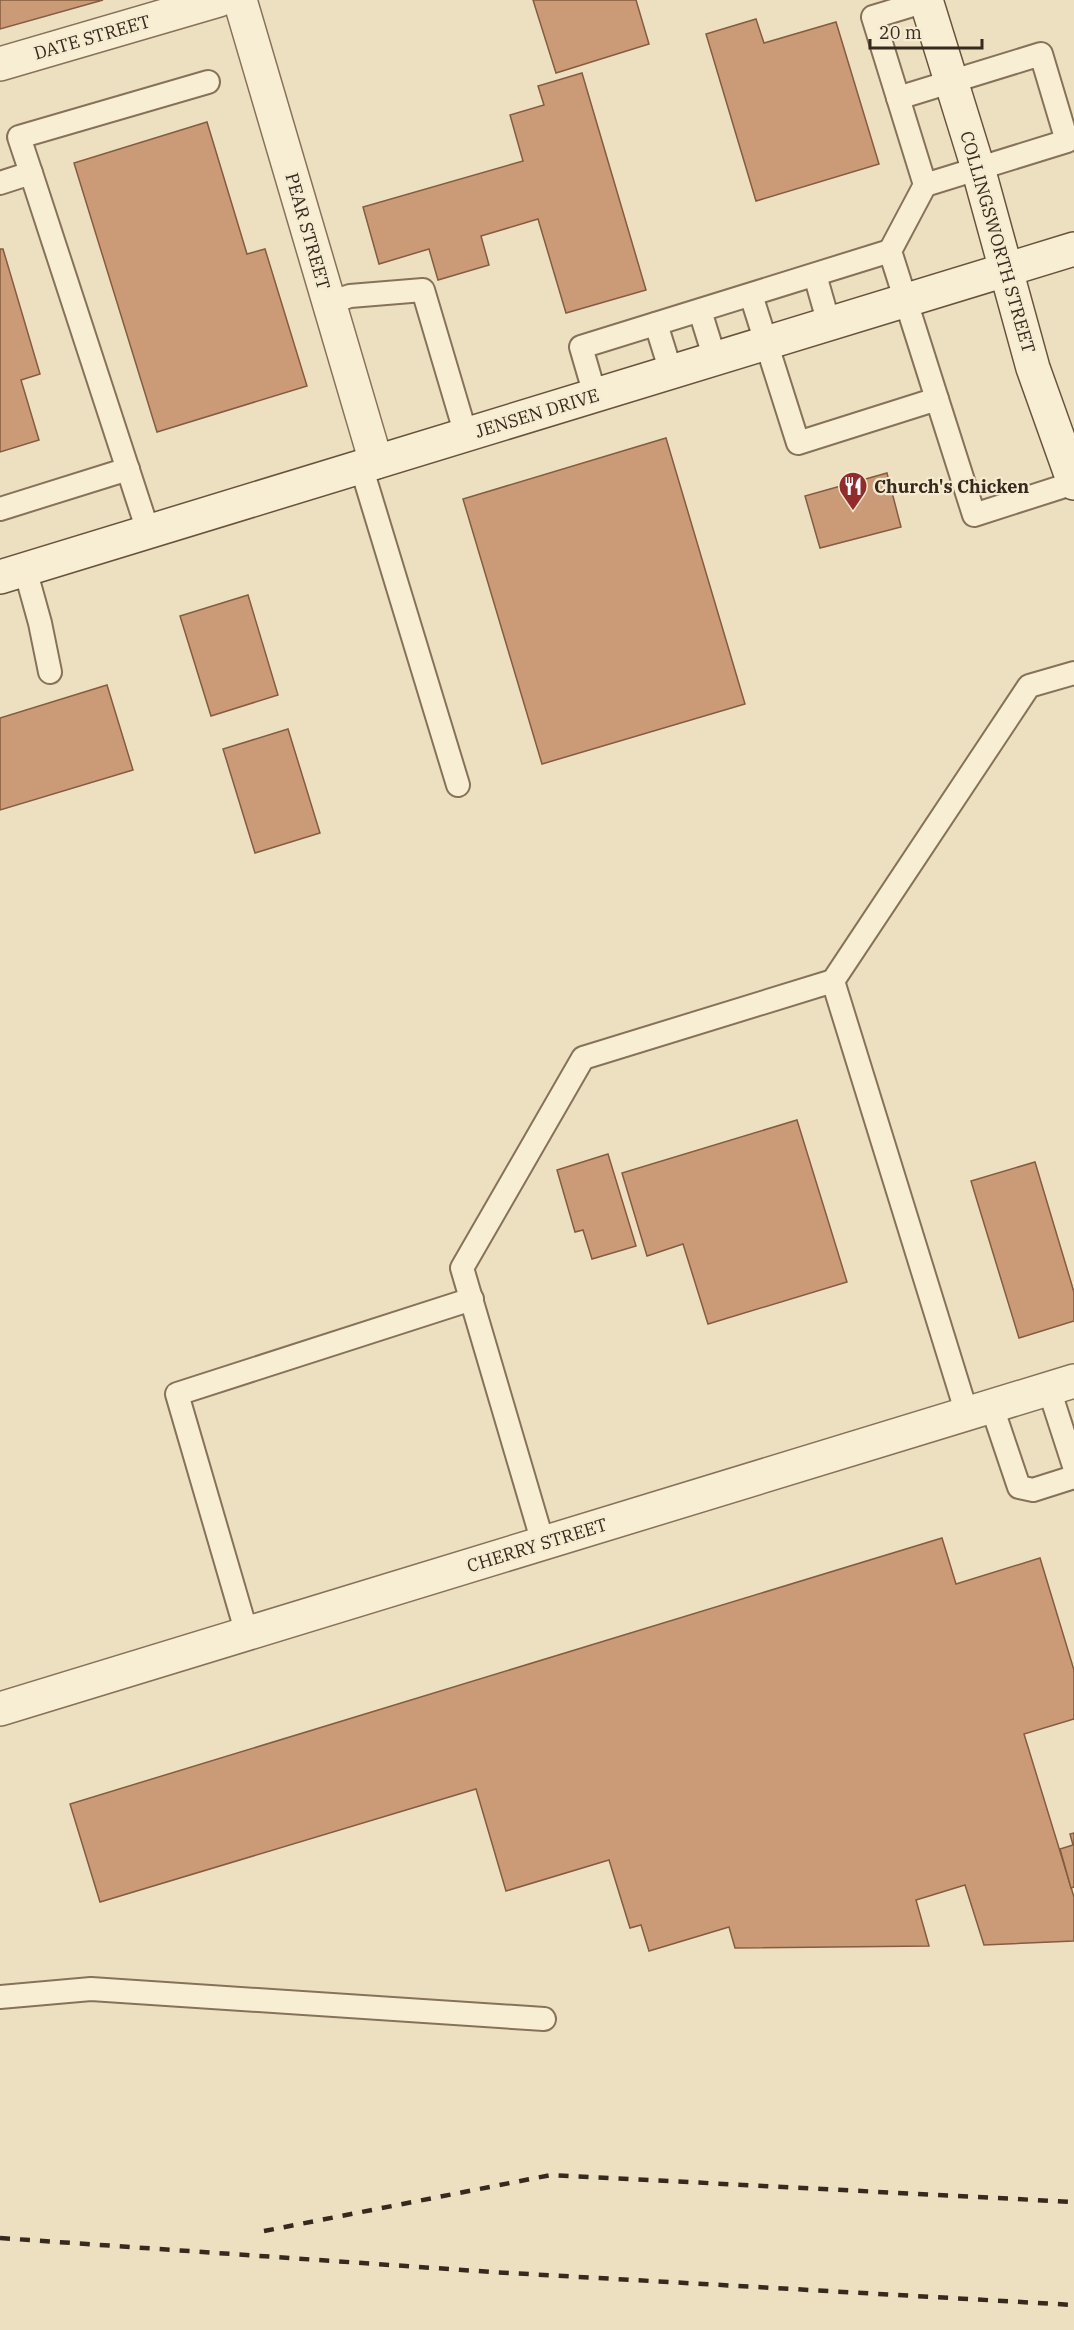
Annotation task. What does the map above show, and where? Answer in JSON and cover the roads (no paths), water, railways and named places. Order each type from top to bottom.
[{"type":"street","name":"DATE STREET","points":[[0,64],[219,0]]},
{"type":"street","name":"PEAR STREET","points":[[240,0],[329,303],[368,464]]},
{"type":"street","name":"COLLINGSWORTH STREET","points":[[927,0],[978,168],[1033,368],[1074,483]]},
{"type":"street","name":"JENSEN DRIVE","points":[[13,573],[1074,249]]},
{"type":"street","name":"CHERRY STREET","points":[[0,1709],[1061,1385]]},
{"type":"lane","points":[[927,0],[873,17],[925,184],[890,251],[905,301],[974,515],[1074,483]]},
{"type":"lane","points":[[898,98],[1041,54],[1071,142],[925,184]]},
{"type":"lane","points":[[148,531],[19,137],[208,82]]},
{"type":"lane","points":[[0,183],[31,173]]},
{"type":"lane","points":[[595,395],[581,347],[890,251]]},
{"type":"lane","points":[[815,275],[829,324]]},
{"type":"lane","points":[[329,303],[350,296],[423,290],[466,435]]},
{"type":"lane","points":[[751,295],[798,444],[937,399]]},
{"type":"lane","points":[[700,310],[715,359]]},
{"type":"lane","points":[[656,324],[671,372]]},
{"type":"lane","points":[[368,464],[458,785]]},
{"type":"lane","points":[[0,509],[128,469]]},
{"type":"lane","points":[[13,573],[40,623],[50,672]]},
{"type":"lane","points":[[543,1543],[462,1268],[583,1058],[833,981],[1029,686],[1074,673]]},
{"type":"lane","points":[[833,981],[979,1410],[1019,1487],[1033,1490],[1074,1477]]},
{"type":"lane","points":[[247,1634],[177,1394],[472,1299]]},
{"type":"lane","points":[[1061,1385],[1074,1466]]},
{"type":"lane","points":[[0,1997],[91,1989],[544,2019]]},
{"type":"railway","points":[[264,2231],[551,2175],[1074,2202]]},
{"type":"railway","points":[[0,2238],[492,2272],[1074,2305]]},
{"type":"place","name":"Church's Chicken","points":[[853,512]]}]
